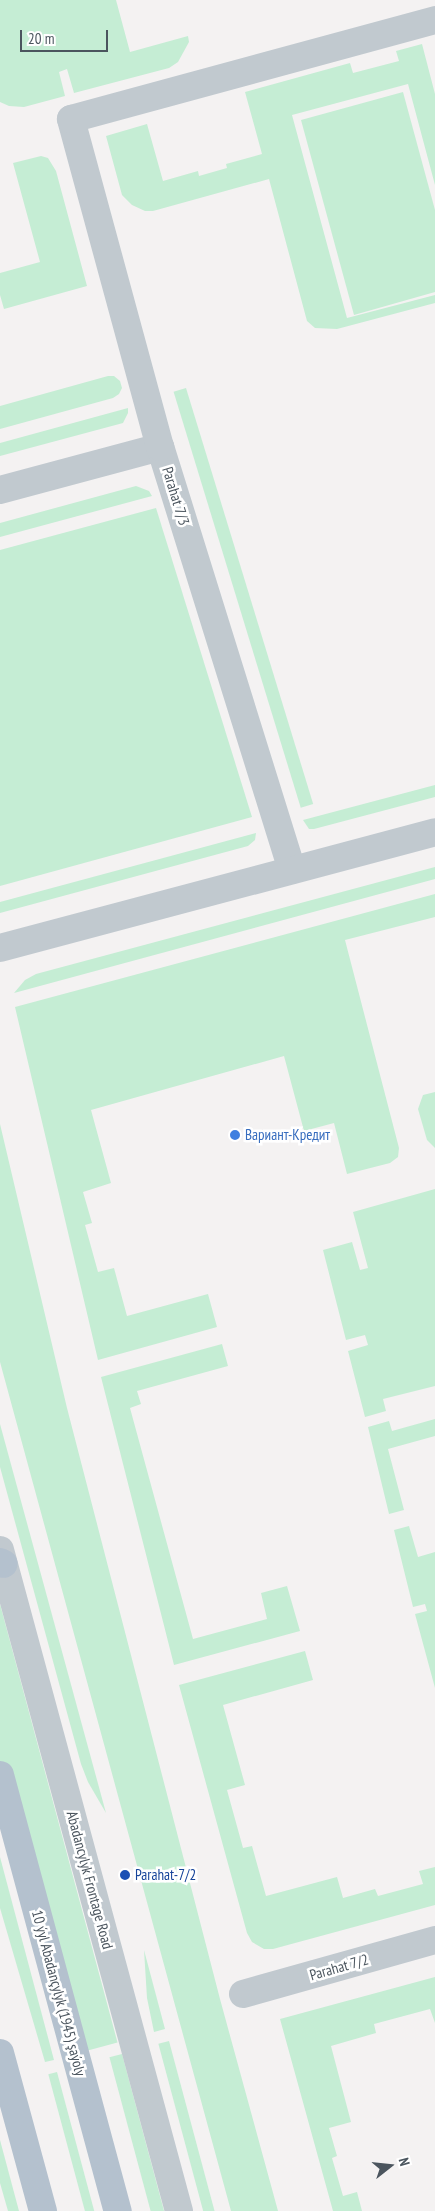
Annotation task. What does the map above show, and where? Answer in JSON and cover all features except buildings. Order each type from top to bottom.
[{"type":"main road","name":"10 ýyl Abadançylyk (1945) şaýoly","points":[[0,1775],[118,2211]]},
{"type":"main road","points":[[0,2053],[43,2211]]},
{"type":"street","name":"Parahat 7/3","points":[[292,870],[160,446],[71,119],[435,20]]},
{"type":"street","points":[[0,490],[160,446]]},
{"type":"street","points":[[0,948],[435,832]]},
{"type":"street","name":"Abadancylyk Frontage Road","points":[[1,1559],[179,2211]]},
{"type":"street","name":"Parahat 7/2","points":[[243,1994],[435,1940]]},
{"type":"green space","points":[[0,0],[116,0],[130,52],[188,36],[189,42],[178,62],[169,68],[74,93],[67,69],[59,72],[65,96],[24,107],[9,106],[0,102]]},
{"type":"green space","points":[[422,44],[435,94],[435,185],[408,84],[292,115],[347,318],[435,295],[435,303],[337,329],[315,328],[307,321],[269,179],[153,211],[145,211],[132,205],[122,195],[106,136],[147,124],[163,181],[198,171],[199,176],[227,168],[226,164],[262,154],[245,92],[350,63],[353,73],[399,61],[396,51]]},
{"type":"green space","points":[[403,92],[435,210],[435,292],[354,315],[301,120]]},
{"type":"green space","points":[[41,156],[48,158],[56,171],[87,286],[4,309],[0,295],[0,273],[40,262],[13,163]]},
{"type":"green space","points":[[108,376],[114,376],[120,381],[122,388],[119,394],[113,398],[0,429],[0,406]]},
{"type":"green space","points":[[186,388],[313,804],[301,808],[174,392]]},
{"type":"green space","points":[[128,408],[128,413],[123,423],[0,456],[0,443]]},
{"type":"green space","points":[[136,486],[149,491],[152,496],[0,537],[0,523]]},
{"type":"green space","points":[[156,508],[252,817],[0,886],[0,550]]},
{"type":"green space","points":[[435,785],[435,797],[314,829],[309,829],[303,820]]},
{"type":"green space","points":[[256,833],[255,840],[248,846],[0,913],[0,902]]},
{"type":"green space","points":[[435,867],[435,879],[14,993],[25,980],[36,974]]},
{"type":"green space","points":[[435,894],[435,917],[345,940],[399,1148],[398,1157],[390,1163],[347,1174],[334,1123],[304,1131],[284,1056],[91,1110],[111,1183],[83,1192],[92,1223],[85,1225],[98,1272],[114,1268],[127,1316],[208,1294],[217,1327],[98,1360],[15,1007]]},
{"type":"green space","points":[[435,1092],[435,1148],[427,1140],[418,1109],[423,1095]]},
{"type":"green space","points":[[0,1124],[67,1408],[220,1999],[278,2211],[231,2211],[0,1362]]},
{"type":"green space","points":[[435,1189],[435,1386],[383,1399],[386,1411],[365,1417],[348,1351],[368,1345],[365,1335],[346,1340],[323,1250],[352,1242],[360,1270],[368,1268],[353,1212]]},
{"type":"green space","points":[[222,1344],[228,1366],[137,1391],[141,1404],[130,1408],[193,1639],[267,1619],[261,1593],[287,1586],[300,1631],[174,1665],[101,1377]]},
{"type":"green space","points":[[435,1419],[435,1436],[388,1449],[404,1510],[389,1514],[368,1427],[389,1421],[392,1431]]},
{"type":"green space","points":[[0,1424],[106,1813],[88,1782],[81,1764],[0,1467]]},
{"type":"green space","points":[[409,1526],[418,1557],[435,1552],[435,1688],[415,1614],[427,1611],[425,1604],[413,1607],[394,1530]]},
{"type":"green space","points":[[0,1604],[118,2043],[69,2055],[0,1797]]},
{"type":"green space","points":[[305,1651],[313,1680],[223,1705],[245,1785],[227,1790],[243,1848],[252,1846],[266,1896],[337,1877],[343,1898],[375,1889],[378,1896],[423,1884],[419,1871],[435,1867],[435,1905],[273,1949],[264,1949],[252,1942],[247,1933],[179,1685]]},
{"type":"green space","points":[[0,1857],[54,2060],[45,2062],[0,1908]]},
{"type":"green space","points":[[144,1950],[165,2029],[154,2032],[147,1998]]},
{"type":"green space","points":[[435,1977],[435,2023],[430,2009],[374,2024],[376,2033],[331,2046],[351,2122],[329,2128],[337,2156],[332,2158],[343,2196],[357,2192],[362,2211],[333,2211],[280,2019]]},
{"type":"green space","points":[[169,2041],[215,2211],[203,2211],[158,2044]]},
{"type":"green space","points":[[122,2054],[164,2211],[151,2211],[109,2057]]},
{"type":"green space","points":[[57,2072],[94,2211],[85,2211],[48,2074]]},
{"type":"green space","points":[[0,2140],[19,2211],[8,2211],[0,2183]]},
{"type":"place","name":"Вариант-Кредит","points":[[235,1135]]},
{"type":"place","name":"Parahat-7/2","points":[[125,1875]]}]
